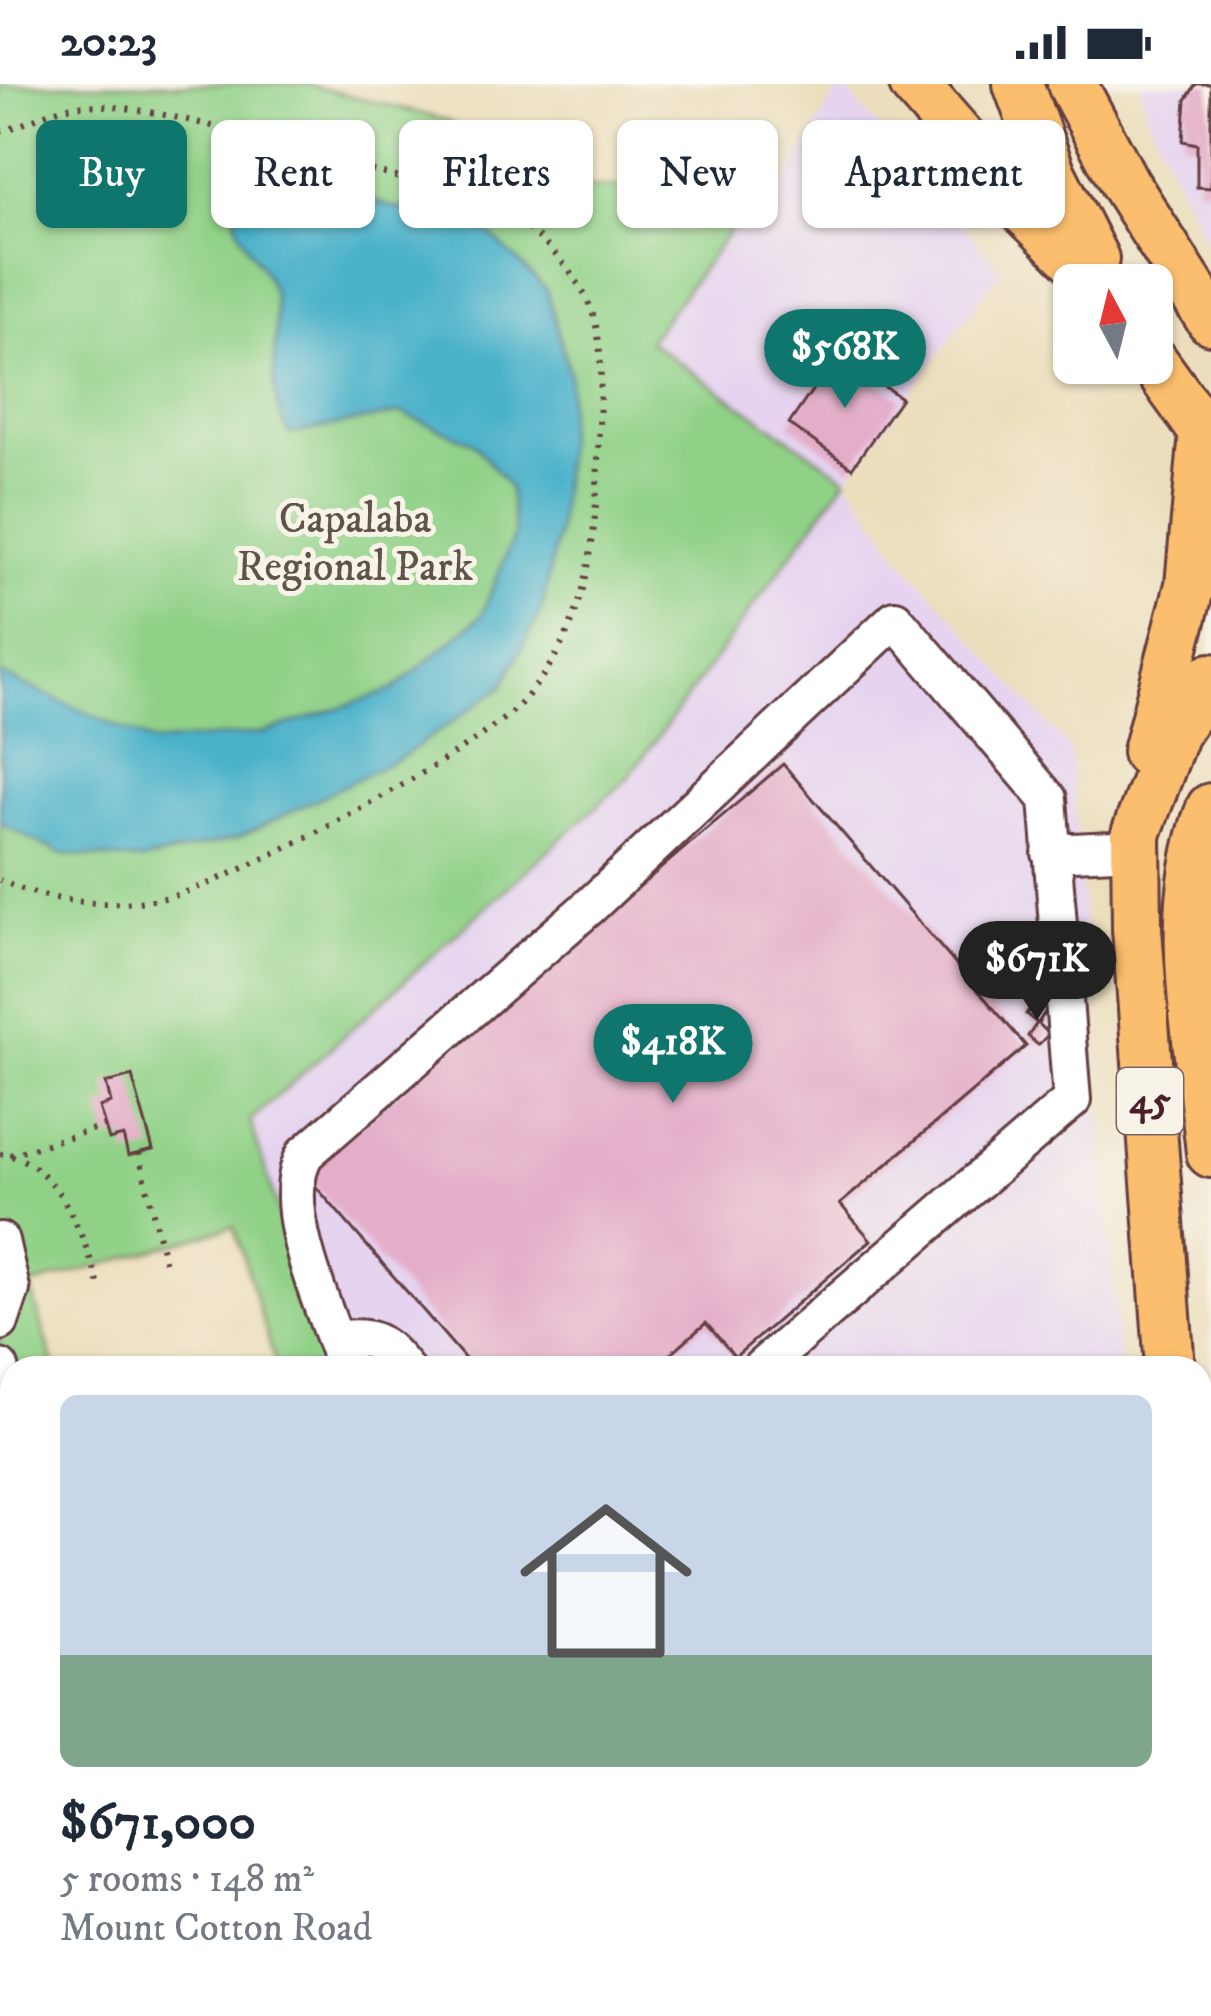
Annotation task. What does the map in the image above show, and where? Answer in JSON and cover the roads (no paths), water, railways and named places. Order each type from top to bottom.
[{"type":"main road","points":[[914,84],[1023,209],[1082,264]]},
{"type":"main road","points":[[1018,84],[1051,174],[1094,264]]},
{"type":"main road","points":[[1081,90],[1125,184],[1211,320]]},
{"type":"main road","points":[[1136,842],[1149,740],[1190,585],[1207,438],[1169,384]]},
{"type":"main road","name":"45","points":[[1169,1356],[1137,929],[1136,842],[1174,734],[1211,678]]},
{"type":"main road","name":"45","points":[[1211,808],[1192,874],[1190,930],[1211,1154]]},
{"type":"street","points":[[394,1356],[384,1344],[364,1335],[340,1354],[293,1208],[293,1174],[304,1154],[589,907],[845,661],[895,619],[1048,799],[1072,1100],[785,1356]]},
{"type":"street","points":[[1051,853],[1136,842]]},
{"type":"street","points":[[0,1241],[11,1289],[0,1322]]},
{"type":"water","points":[[375,202],[399,208],[399,228],[471,228],[489,233],[547,290],[570,377],[558,528],[542,609],[503,686],[405,755],[238,838],[142,861],[62,854],[0,823],[0,674],[155,743],[264,733],[393,690],[481,616],[514,535],[509,487],[473,442],[401,413],[290,434],[277,404],[271,288],[239,228],[375,228]]},
{"type":"park label","name":"Capalaba Regional Park","points":[[355,544]]}]
